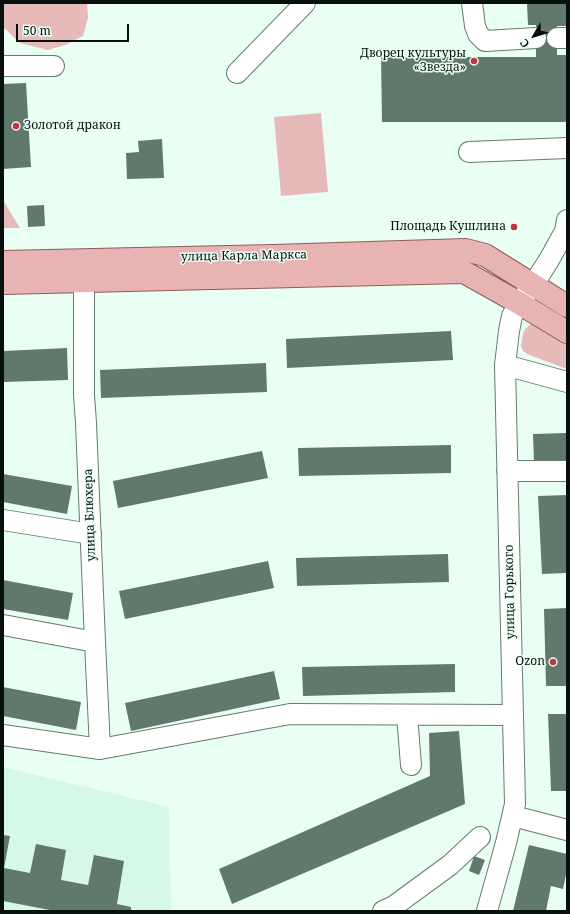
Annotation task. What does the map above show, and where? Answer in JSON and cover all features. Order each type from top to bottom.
[{"type":"main road","name":"улица Карла Маркса","points":[[3,262],[466,250],[485,255],[567,306]]},
{"type":"main road","name":"улица Карла Маркса","points":[[3,283],[464,272],[519,303]]},
{"type":"main road","points":[[519,303],[567,332]]},
{"type":"street","points":[[237,73],[305,3]]},
{"type":"street","points":[[472,3],[478,34],[485,40],[536,38]]},
{"type":"street","points":[[3,66],[54,66]]},
{"type":"street","points":[[469,152],[567,148]]},
{"type":"street","name":"улица Горького","points":[[488,911],[515,804],[505,366],[509,331],[512,316],[519,303],[549,260],[565,231],[567,220]]},
{"type":"street","name":"улица Блюхера","points":[[84,281],[84,395],[100,749]]},
{"type":"street","points":[[505,366],[567,382]]},
{"type":"street","points":[[507,471],[567,472]]},
{"type":"street","points":[[3,520],[91,534]]},
{"type":"street","points":[[3,625],[95,642]]},
{"type":"street","points":[[3,735],[100,749],[290,714],[512,715]]},
{"type":"street","points":[[407,715],[411,765]]},
{"type":"street","points":[[513,816],[567,830]]},
{"type":"street","points":[[383,911],[394,906],[450,865],[480,837]]},
{"type":"shaded area","points":[[3,3],[87,3],[88,18],[83,36],[65,45],[48,50],[20,43],[3,27]]},
{"type":"shaded area","points":[[321,113],[328,192],[281,196],[274,117]]},
{"type":"shaded area","points":[[3,200],[20,228],[3,228]]},
{"type":"shaded area","points":[[531,324],[535,324],[567,343],[567,369],[527,354],[523,351],[521,346],[523,334],[525,329]]},
{"type":"shaded area","points":[[3,767],[169,807],[171,911],[3,911]]},
{"type":"building","name":"Дворец культуры «Звезда»","points":[[527,3],[567,3],[567,26],[557,26],[557,55],[567,55],[567,122],[382,122],[381,57],[536,57],[536,25],[528,25]]},
{"type":"building","name":"Золотой дракон","points":[[26,83],[31,167],[3,169],[3,84]]},
{"type":"building","points":[[162,139],[164,178],[127,179],[126,153],[139,152],[138,141]]},
{"type":"building","points":[[44,205],[45,226],[28,227],[27,206]]},
{"type":"building","points":[[451,331],[453,360],[287,368],[286,339]]},
{"type":"building","points":[[67,348],[68,380],[3,382],[3,351]]},
{"type":"building","points":[[266,363],[267,392],[101,398],[100,370]]},
{"type":"building","points":[[567,433],[567,463],[534,464],[533,434]]},
{"type":"building","points":[[451,445],[451,473],[299,476],[298,448]]},
{"type":"building","points":[[262,451],[268,478],[118,508],[113,481]]},
{"type":"building","points":[[3,474],[72,486],[67,514],[3,502]]},
{"type":"building","points":[[567,495],[567,573],[542,574],[538,496]]},
{"type":"building","points":[[448,554],[449,582],[297,586],[296,558]]},
{"type":"building","points":[[268,561],[274,588],[125,619],[119,591]]},
{"type":"building","points":[[3,580],[73,593],[68,620],[3,609]]},
{"type":"building","points":[[567,608],[567,686],[546,686],[544,609]]},
{"type":"building","points":[[455,664],[455,692],[303,696],[302,667]]},
{"type":"building","points":[[274,671],[280,699],[131,731],[125,703]]},
{"type":"building","points":[[3,687],[81,702],[76,730],[3,716]]},
{"type":"building","points":[[548,714],[567,714],[567,791],[551,791]]},
{"type":"building","points":[[459,731],[465,804],[232,904],[219,869],[430,776],[429,733]]},
{"type":"building","points":[[3,835],[10,836],[4,868],[30,873],[36,844],[66,850],[61,880],[88,885],[94,855],[124,861],[117,904],[131,907],[131,911],[55,911],[3,901]]},
{"type":"building","points":[[529,845],[567,854],[567,870],[563,889],[551,886],[546,911],[513,911]]},
{"type":"building","points":[[474,856],[485,860],[479,875],[469,871]]},
{"type":"place","name":"Дворец культуры «Звезда»","points":[[474,61]]},
{"type":"place","name":"Золотой дракон","points":[[16,126]]},
{"type":"place","name":"Площадь Кушлина","points":[[514,227]]},
{"type":"place","name":"Ozon","points":[[553,662]]}]
